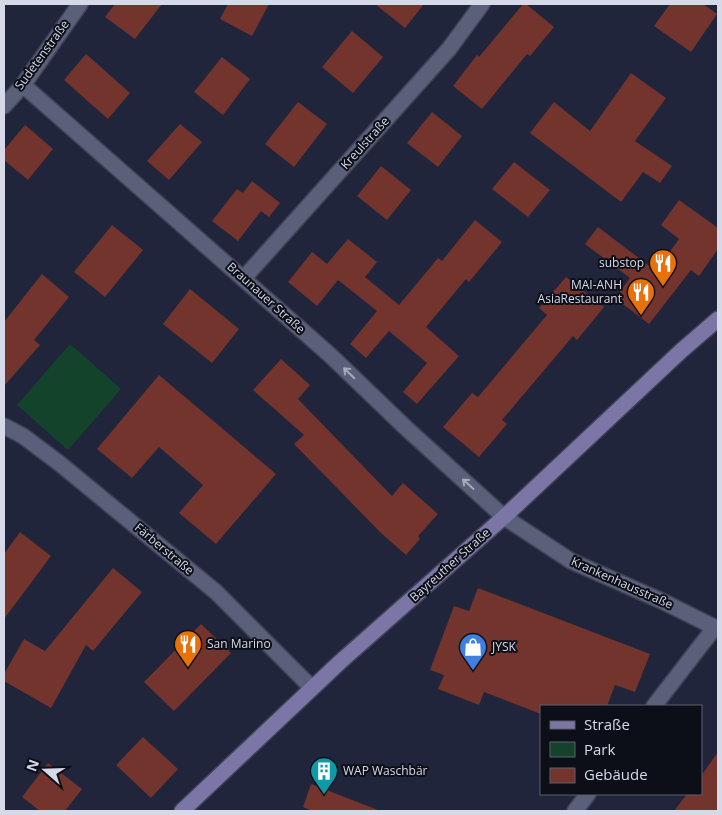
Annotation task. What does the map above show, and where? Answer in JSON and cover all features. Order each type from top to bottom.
[{"type":"main road","name":"Bayreuther Straße","points":[[182,811],[312,688],[504,517],[718,319]]},
{"type":"street","name":"Sudetenstraße","points":[[4,106],[22,85],[80,4]]},
{"type":"street","name":"Kreulstraße","points":[[244,278],[449,49],[482,4]]},
{"type":"street","name":"Braunauer Straße","points":[[22,85],[330,355],[406,428],[504,517]]},
{"type":"street","name":"Färberstraße","points":[[4,426],[23,436],[59,463],[216,592],[312,688]]},
{"type":"street","name":"Krankenhausstraße","points":[[504,517],[571,561],[664,602],[716,628]]},
{"type":"street","points":[[655,705],[716,628]]},
{"type":"street","points":[[575,811],[587,795]]},
{"type":"green space","points":[[70,344],[121,389],[68,450],[17,405]]},
{"type":"building","points":[[115,4],[162,4],[135,39],[105,17]]},
{"type":"building","points":[[228,4],[269,4],[252,36],[220,19]]},
{"type":"building","points":[[375,4],[424,4],[405,28]]},
{"type":"building","points":[[523,4],[526,4],[554,27],[530,56],[527,54],[482,109],[453,86],[477,55],[479,57]]},
{"type":"building","points":[[670,4],[703,4],[717,14],[691,52],[654,26]]},
{"type":"building","points":[[352,31],[383,57],[353,93],[322,67]]},
{"type":"building","points":[[86,54],[130,93],[108,119],[64,80]]},
{"type":"building","points":[[222,57],[250,79],[223,115],[194,92]]},
{"type":"building","points":[[631,73],[666,98],[635,141],[672,166],[660,183],[643,172],[621,202],[530,133],[554,102],[590,131]]},
{"type":"building","points":[[298,102],[327,124],[294,167],[265,144]]},
{"type":"building","points":[[432,112],[462,136],[438,167],[407,143]]},
{"type":"building","points":[[180,124],[202,142],[169,180],[147,161]]},
{"type":"building","points":[[25,125],[53,149],[28,180],[4,160],[4,150]]},
{"type":"building","points":[[514,162],[550,190],[528,217],[492,189]]},
{"type":"building","points":[[381,166],[411,190],[387,220],[357,196]]},
{"type":"building","points":[[252,181],[280,203],[269,217],[261,211],[238,241],[212,221],[237,189],[243,193]]},
{"type":"building","points":[[679,200],[718,228],[718,249],[699,276],[691,270],[649,324],[615,298],[630,278],[585,244],[598,227],[656,271],[679,239],[661,225]]},
{"type":"building","points":[[475,220],[502,242],[469,282],[466,279],[426,327],[459,356],[417,404],[403,392],[427,363],[389,331],[366,358],[350,344],[377,311],[338,280],[317,306],[288,282],[312,252],[327,264],[348,239],[377,262],[365,277],[399,305],[438,258],[442,261]]},
{"type":"building","points":[[112,225],[143,250],[105,297],[74,272]]},
{"type":"building","points":[[42,274],[69,297],[34,340],[40,345],[4,386],[4,322]]},
{"type":"building","points":[[566,277],[604,307],[577,340],[573,336],[502,420],[507,424],[479,457],[443,427],[472,393],[478,397],[547,315],[539,308]]},
{"type":"building","points":[[190,289],[239,329],[212,363],[163,324]]},
{"type":"building","points":[[281,359],[310,385],[298,399],[392,496],[403,483],[438,514],[418,536],[420,539],[406,555],[381,533],[294,444],[304,435],[253,390]]},
{"type":"building","points":[[159,375],[276,474],[216,544],[179,513],[203,485],[159,447],[132,478],[97,449]]},
{"type":"building","points":[[20,532],[51,556],[4,619],[4,554]]},
{"type":"building","points":[[113,568],[142,592],[93,651],[86,645],[51,708],[4,681],[4,674],[24,639],[45,651]]},
{"type":"building","points":[[478,588],[650,654],[635,692],[615,685],[607,705],[540,705],[540,714],[484,692],[479,705],[438,689],[444,675],[430,670],[454,606],[469,611]]},
{"type":"building","name":"San Marino","points":[[201,624],[231,653],[174,711],[144,682]]},
{"type":"building","points":[[143,737],[178,769],[151,798],[116,765]]},
{"type":"building","points":[[718,752],[718,811],[674,811],[686,795],[702,795],[702,775]]},
{"type":"building","points":[[48,763],[82,789],[65,811],[40,811],[22,797]]},
{"type":"building","name":"WAP Waschbär","points":[[311,784],[378,811],[312,811],[303,807]]},
{"type":"place","name":"substop","points":[[663,287]]},
{"type":"place","name":"MAI-ANH AsiaRestaurant","points":[[641,316]]},
{"type":"place","name":"San Marino","points":[[188,668]]},
{"type":"place","name":"JYSK","points":[[473,671]]},
{"type":"place","name":"WAP Waschbär","points":[[324,795]]}]
